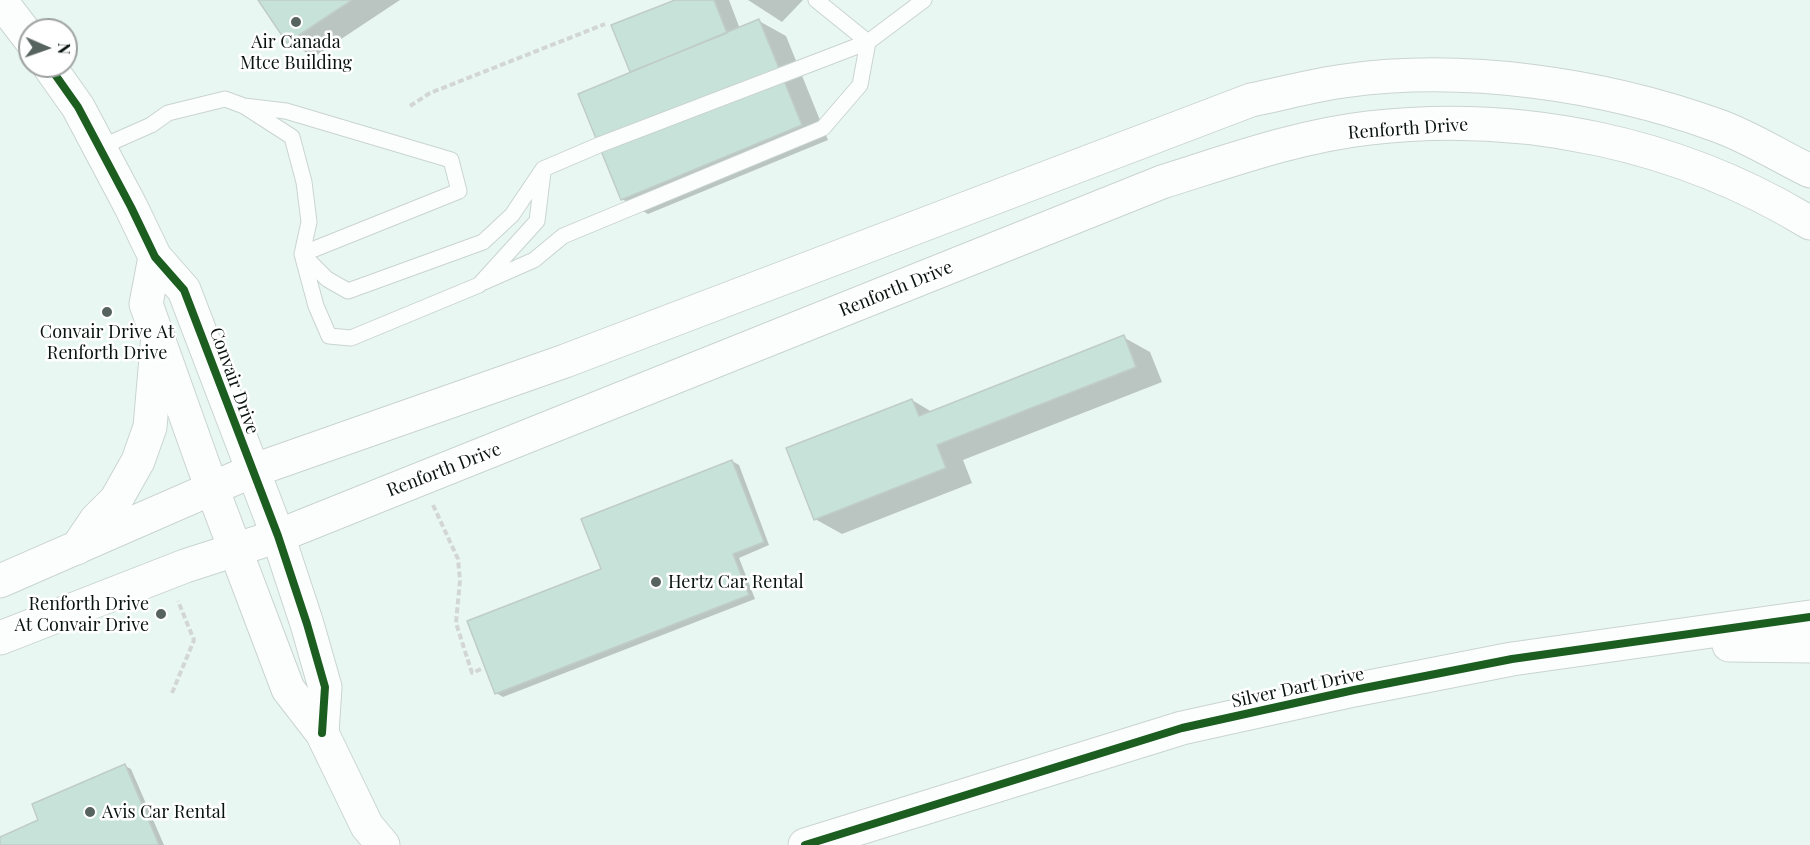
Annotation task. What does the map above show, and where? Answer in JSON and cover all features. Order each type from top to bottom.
[{"type":"main road","points":[[0,0],[18,23]]},
{"type":"main road","points":[[0,581],[76,550],[252,471],[565,361],[1251,100],[1345,81],[1447,75],[1528,81],[1619,97],[1717,125],[1810,171]]},
{"type":"main road","name":"Convair Drive","points":[[57,78],[78,107],[155,257],[184,290],[278,536],[325,687],[322,733]]},
{"type":"main road","name":"Renforth Drive","points":[[0,638],[235,549],[278,536],[1162,182],[1269,148],[1368,128],[1454,123],[1536,128],[1630,146],[1704,169],[1768,197],[1810,223]]},
{"type":"main road","name":"Convair Drive","points":[[155,257],[146,304],[288,689],[322,733],[367,826],[382,845]]},
{"type":"main road","points":[[76,550],[96,520],[116,500],[138,461],[150,427],[158,335]]},
{"type":"main road","name":"Silver Dart Drive","points":[[805,845],[1182,729],[1354,690],[1512,659],[1810,617]]},
{"type":"main road","name":"Silver Dart Drive","points":[[1634,643],[1810,646]]},
{"type":"lane","points":[[816,0],[868,42]]},
{"type":"lane","points":[[302,254],[327,279],[348,291],[483,242],[512,215],[543,169],[598,145],[868,42],[924,0]]},
{"type":"lane","points":[[99,148],[151,125],[168,113],[225,99],[244,106],[292,137],[304,182],[309,222],[302,254],[316,306],[330,336],[351,338],[534,260],[563,236],[823,128],[860,85],[868,42]]},
{"type":"lane","points":[[244,106],[286,111],[451,159],[459,191],[302,254]]},
{"type":"lane","points":[[478,285],[537,221],[543,169]]},
{"type":"path","points":[[410,106],[430,93],[605,24]]},
{"type":"path","points":[[433,504],[458,559],[460,580],[456,623],[459,638],[472,673],[482,669]]},
{"type":"path","points":[[172,693],[194,640],[178,601]]},
{"type":"building","name":"Air Canada Mtce Building","points":[[258,0],[352,0],[287,43]]},
{"type":"building","points":[[675,0],[714,0],[727,33],[630,72],[611,25]]},
{"type":"building","points":[[759,19],[802,125],[621,200],[578,94]]},
{"type":"building","points":[[1124,335],[1136,367],[937,445],[946,468],[814,520],[786,448],[912,399],[919,416]]},
{"type":"building","name":"Hertz Car Rental","points":[[732,460],[764,542],[733,554],[749,595],[495,694],[467,621],[601,569],[581,519]]},
{"type":"building","name":"Avis Car Rental","points":[[125,764],[159,845],[0,845],[0,837],[38,820],[32,804]]},
{"type":"cycle path","points":[[57,78],[78,107],[155,257],[184,290],[278,536],[307,624],[325,687],[322,733]]},
{"type":"cycle path","points":[[805,845],[1182,728],[1354,690],[1512,659],[1810,617]]},
{"type":"place","name":"Air Canada Mtce Building","points":[[296,22]]},
{"type":"place","name":"Convair Drive At Renforth Drive","points":[[107,312]]},
{"type":"place","name":"Hertz Car Rental","points":[[656,582]]},
{"type":"place","name":"Renforth Drive At Convair Drive","points":[[161,614]]},
{"type":"place","name":"Avis Car Rental","points":[[90,812]]}]
